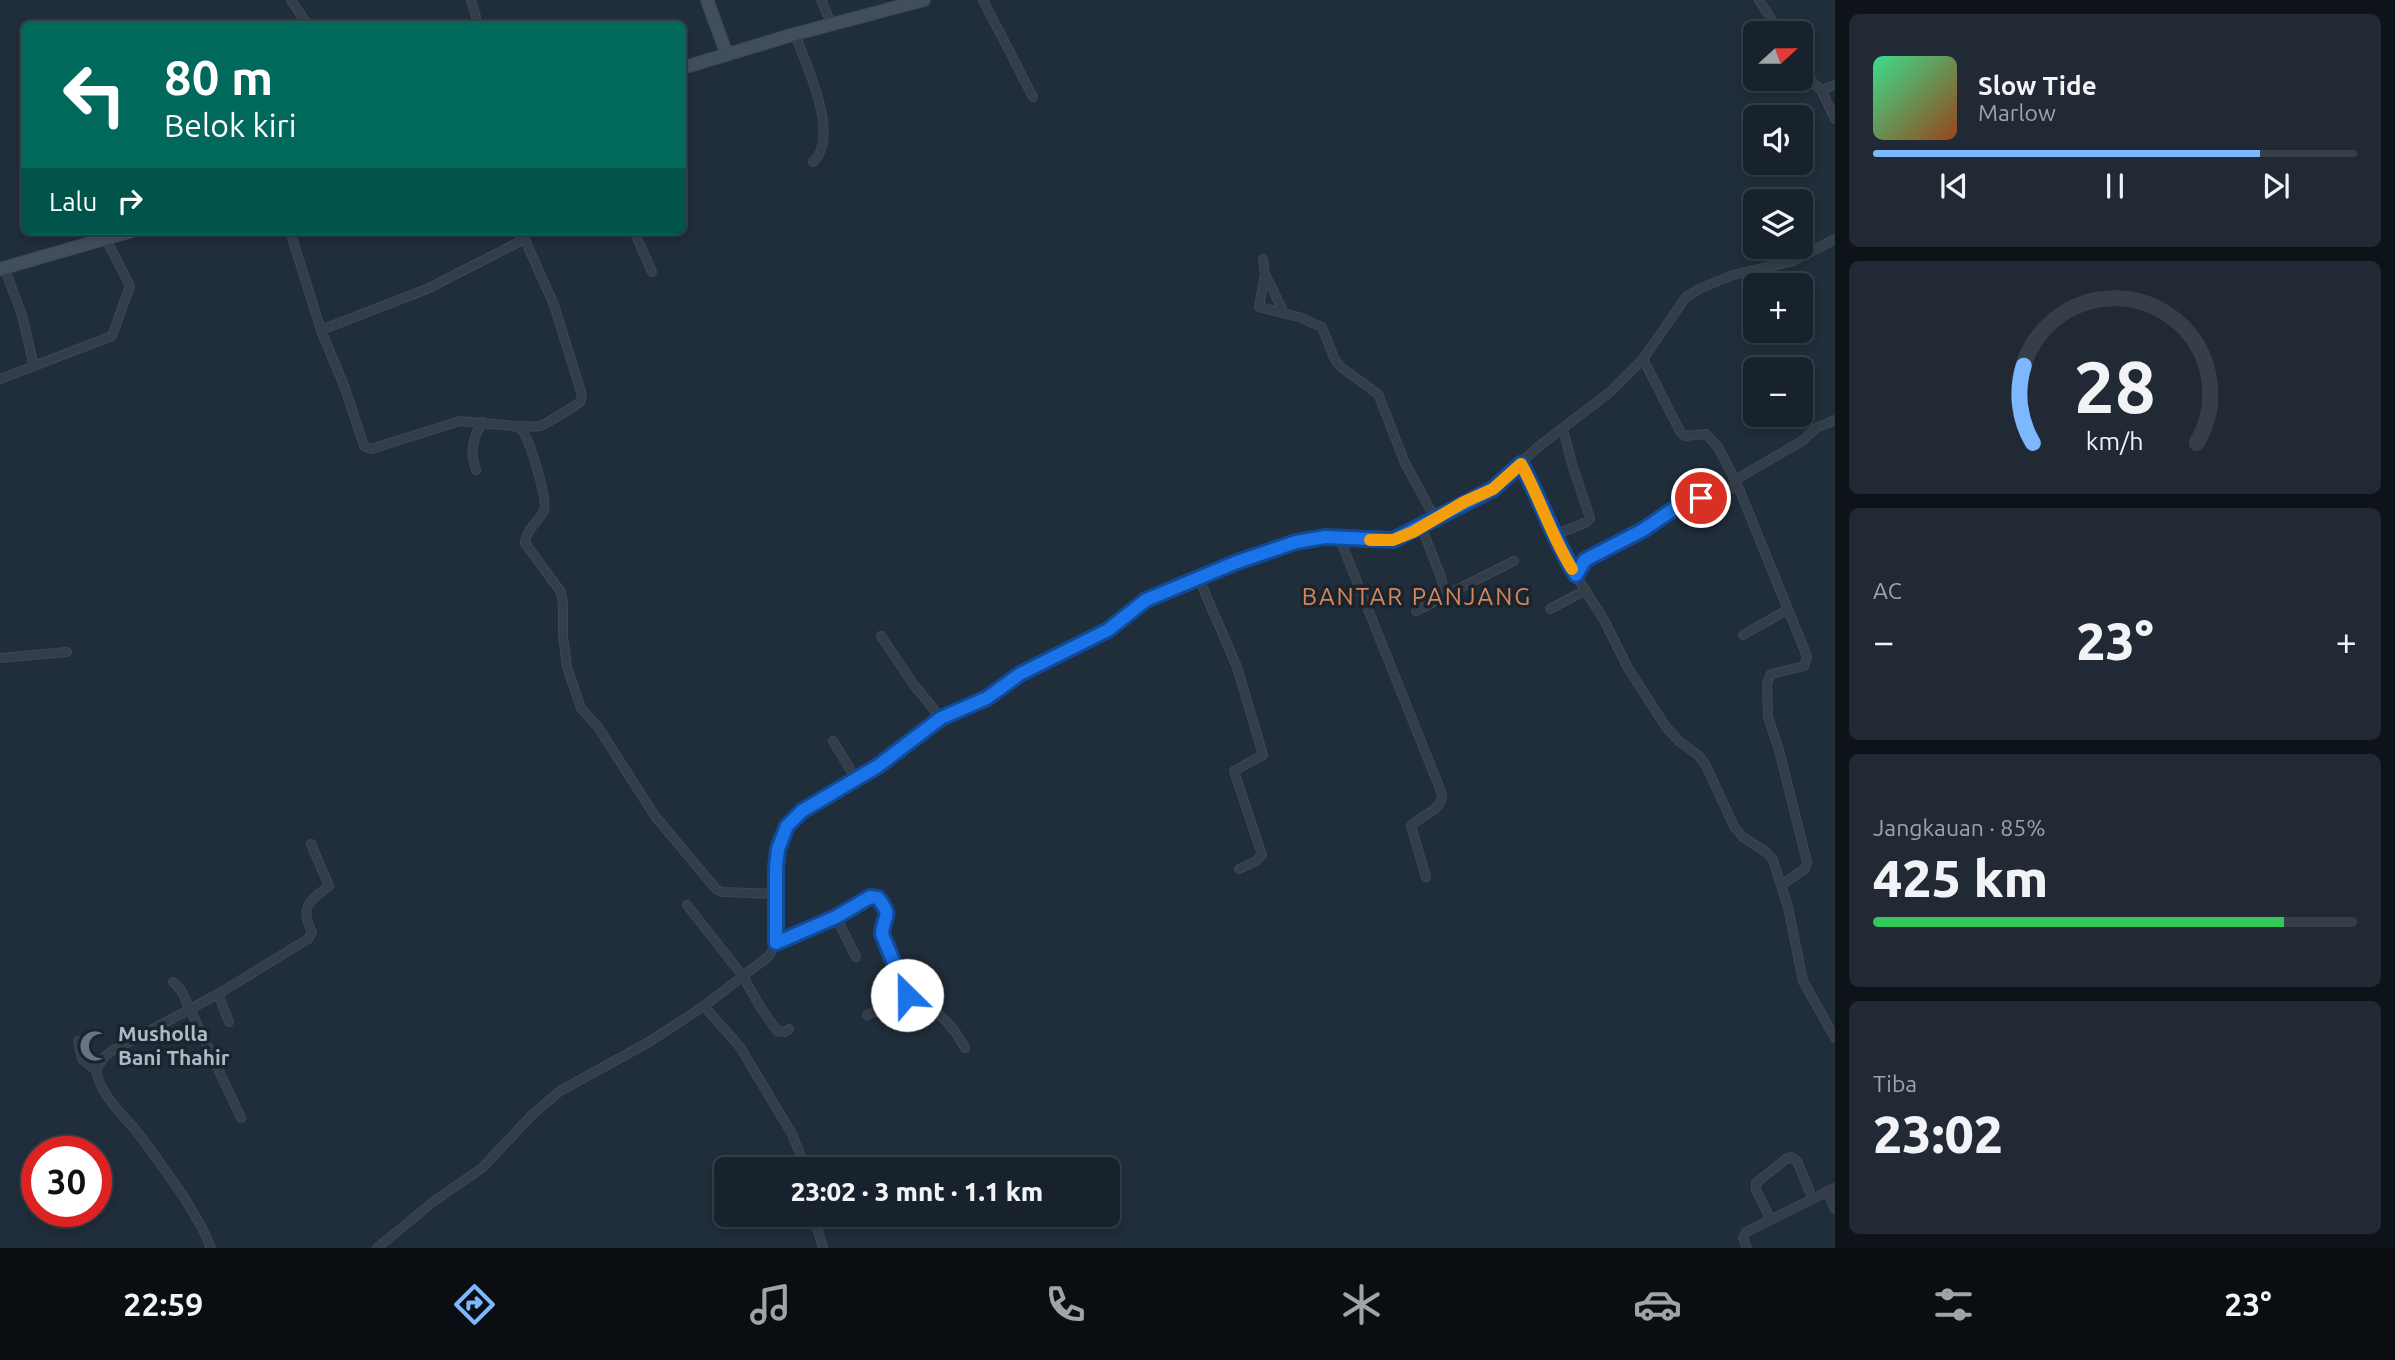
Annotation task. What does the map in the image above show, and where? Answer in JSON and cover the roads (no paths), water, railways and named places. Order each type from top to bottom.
[{"type":"street","points":[[291,0],[305,21]]},
{"type":"street","points":[[471,0],[477,21]]},
{"type":"street","points":[[707,0],[727,55]]},
{"type":"street","points":[[821,0],[832,25]]},
{"type":"street","points":[[686,67],[795,34],[924,0]]},
{"type":"street","points":[[983,0],[1033,97]]},
{"type":"street","points":[[1759,0],[1772,21]]},
{"type":"street","points":[[795,34],[816,93],[823,124],[823,151],[813,162]]},
{"type":"street","points":[[1813,83],[1821,90],[1835,119]]},
{"type":"street","points":[[1821,90],[1835,85]]},
{"type":"street","points":[[33,366],[22,315],[2,268],[119,235]]},
{"type":"street","points":[[291,235],[321,330],[367,448],[460,421],[542,426],[580,402],[582,395],[554,305],[523,235],[427,289],[321,330]]},
{"type":"street","points":[[636,235],[652,272]]},
{"type":"street","points":[[0,379],[112,336],[130,286],[106,239]]},
{"type":"street","points":[[377,1248],[433,1202],[482,1168],[532,1115],[560,1091],[640,1047],[704,1006],[769,956],[776,943],[778,849],[787,826],[802,811],[878,766],[941,718],[987,698],[1020,674],[1108,630],[1146,600],[1237,562],[1296,542],[1339,537],[1385,541],[1404,536],[1493,489],[1538,447],[1610,392],[1643,359],[1686,297],[1733,275],[1793,261],[1835,239]]},
{"type":"street","points":[[1263,258],[1265,274],[1259,307],[1322,327],[1335,360],[1378,394],[1405,463],[1435,518]]},
{"type":"street","points":[[1265,274],[1284,313]]},
{"type":"street","points":[[1643,359],[1681,433],[1685,436],[1708,435],[1718,447],[1736,483],[1807,656],[1801,667],[1771,674],[1767,683],[1768,717],[1807,862],[1805,869],[1781,885]]},
{"type":"street","points":[[1576,575],[1585,560],[1643,530],[1684,502],[1717,495],[1802,441],[1816,428],[1835,420]]},
{"type":"street","points":[[476,470],[472,444],[483,422]]},
{"type":"street","points":[[514,426],[524,433],[545,499],[544,510],[526,537],[525,543],[561,592],[567,667],[581,708],[598,727],[655,816],[716,889],[722,892],[776,894]]},
{"type":"street","points":[[1555,535],[1587,522],[1590,518],[1563,429]]},
{"type":"street","points":[[1521,464],[1559,547],[1656,715],[1680,742],[1698,755],[1735,828],[1773,860],[1803,981],[1835,1038]]},
{"type":"street","points":[[1416,611],[1433,604],[1441,598],[1442,593],[1441,577],[1421,526]]},
{"type":"street","points":[[1339,537],[1442,794],[1442,801],[1437,807],[1411,826],[1426,877]]},
{"type":"street","points":[[1442,593],[1452,592],[1514,561]]},
{"type":"street","points":[[1199,579],[1237,667],[1263,755],[1234,771],[1262,855],[1239,869]]},
{"type":"street","points":[[1550,609],[1586,590]]},
{"type":"street","points":[[1743,635],[1787,610]]},
{"type":"street","points":[[881,636],[914,685],[941,718]]},
{"type":"street","points":[[0,658],[67,652]]},
{"type":"street","points":[[833,741],[856,779]]},
{"type":"street","points":[[211,1248],[205,1232],[170,1179],[112,1101],[97,1078],[96,1070],[104,1057],[112,1051],[218,994],[308,939],[312,932],[306,920],[307,904],[329,886],[311,844]]},
{"type":"street","points":[[776,943],[836,917],[870,897],[878,898],[888,918],[882,927],[882,934],[902,981],[906,998]]},
{"type":"street","points":[[687,905],[742,975],[777,1031],[785,1032],[789,1029]]},
{"type":"street","points":[[836,917],[856,957]]},
{"type":"street","points":[[173,982],[181,990],[241,1118]]},
{"type":"street","points":[[218,994],[229,1022]]},
{"type":"street","points":[[867,1015],[906,998],[923,1003],[956,1030],[965,1048]]},
{"type":"street","points":[[704,1006],[740,1047],[792,1134],[801,1157]]},
{"type":"street","points":[[78,1041],[82,1059],[96,1070]]},
{"type":"street","points":[[1770,1219],[1756,1190],[1756,1183],[1791,1157],[1797,1161],[1812,1197]]},
{"type":"street","points":[[1746,1248],[1743,1238],[1746,1232],[1831,1189],[1835,1209]]},
{"type":"street","points":[[817,1227],[823,1248]]},
{"type":"place","name":"Musholla Bani Thahir","points":[[95,1046]]},
{"type":"district","name":"BANTAR PANJANG","points":[[1417,597]]}]
